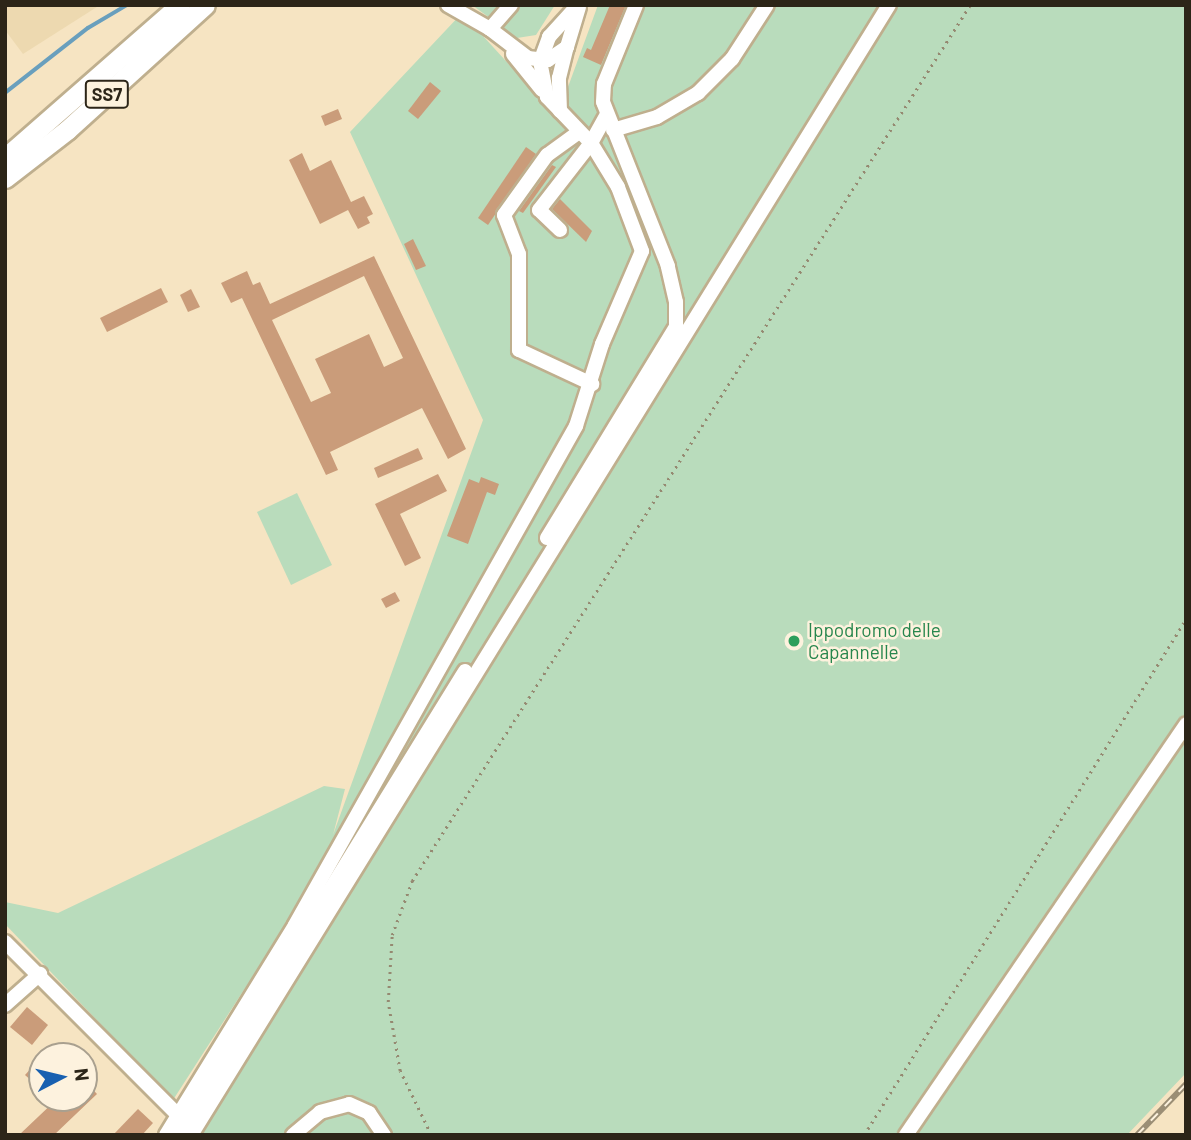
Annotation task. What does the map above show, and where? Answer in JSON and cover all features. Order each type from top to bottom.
[{"type":"main road","name":"SS7","points":[[5,158],[180,5]]},
{"type":"main road","name":"SS7","points":[[5,178],[67,130],[205,5]]},
{"type":"lane","points":[[166,1135],[293,928],[520,531],[576,426],[592,384],[602,344],[642,251],[618,187],[591,143],[547,97],[490,29],[448,5]]},
{"type":"lane","points":[[490,29],[512,5]]},
{"type":"lane","points":[[506,45],[527,47],[549,37],[579,5]]},
{"type":"lane","points":[[560,111],[559,78],[579,5]]},
{"type":"lane","points":[[179,1135],[673,334],[677,311],[668,267],[610,123],[604,84],[636,5]]},
{"type":"lane","points":[[560,230],[539,210],[591,143],[610,123],[657,117],[705,87],[732,59],[767,5]]},
{"type":"lane","points":[[191,1135],[889,5]]},
{"type":"lane","points":[[547,97],[540,62],[549,37]]},
{"type":"lane","points":[[506,45],[540,62]]},
{"type":"lane","points":[[540,62],[567,47]]},
{"type":"lane","points":[[579,132],[547,155],[505,215],[519,254],[519,350],[592,384]]},
{"type":"lane","points":[[906,1135],[1186,724]]},
{"type":"lane","points":[[5,942],[40,974],[179,1116]]},
{"type":"lane","points":[[5,1005],[40,974]]},
{"type":"lane","points":[[293,1135],[320,1112],[349,1104],[369,1113],[384,1135]]},
{"type":"path","points":[[431,1135],[400,1071],[388,1002],[393,935],[412,881],[970,5]]},
{"type":"path","points":[[864,1135],[1186,620]]},
{"type":"shaded area","points":[[5,5],[100,5],[23,54],[5,30]]},
{"type":"green space","points":[[472,5],[555,5],[536,35],[517,38]]},
{"type":"green space","name":"Ippodromo delle Capannelle","points":[[598,5],[1186,5],[1186,1073],[1127,1135],[156,1135],[249,982],[173,1100],[5,924],[5,902],[58,913],[324,786],[345,789],[333,835],[483,420],[350,132],[462,13],[557,117]]},
{"type":"green space","points":[[297,493],[332,565],[291,585],[257,512]]},
{"type":"building","points":[[610,5],[626,5],[601,65],[583,57],[587,48],[591,50]]},
{"type":"building","points":[[430,82],[441,91],[418,119],[408,111]]},
{"type":"building","points":[[338,109],[342,119],[325,126],[321,116]]},
{"type":"building","points":[[526,147],[536,154],[488,225],[478,218]]},
{"type":"building","points":[[302,153],[310,171],[331,160],[351,202],[364,196],[373,214],[367,217],[370,223],[358,229],[348,210],[320,224],[289,160]]},
{"type":"building","points":[[552,165],[556,167],[523,213],[519,211]]},
{"type":"building","points":[[560,199],[592,231],[586,242],[552,209]]},
{"type":"building","points":[[413,239],[426,266],[416,270],[404,244]]},
{"type":"building","points":[[374,256],[466,449],[448,459],[422,408],[330,452],[338,470],[326,475],[242,298],[231,303],[221,283],[247,271],[253,285],[260,282],[270,304]],"holes":[[[364,276],[403,358],[384,367],[369,334],[315,359],[331,393],[311,402],[272,320]]]},
{"type":"building","points":[[161,288],[168,302],[107,332],[100,318]]},
{"type":"building","points":[[191,289],[200,307],[188,312],[180,295]]},
{"type":"building","points":[[418,448],[423,459],[378,478],[374,468]]},
{"type":"building","points":[[438,474],[447,491],[400,514],[421,558],[405,566],[375,504]]},
{"type":"building","points":[[481,477],[499,484],[495,495],[487,492],[468,544],[447,536],[469,479],[479,483]]},
{"type":"building","points":[[395,592],[400,601],[386,608],[381,599]]},
{"type":"building","points":[[27,1007],[48,1025],[34,1042],[28,1042],[10,1027]]},
{"type":"building","points":[[138,1109],[153,1123],[142,1135],[113,1135]]},
{"type":"building","points":[[43,1112],[78,1112],[54,1135],[19,1135]]},
{"type":"waterway","points":[[5,93],[88,28],[127,5]]},
{"type":"railway","points":[[1137,1135],[1186,1084]]},
{"type":"place","name":"Ippodromo delle Capannelle","points":[[794,641]]}]
